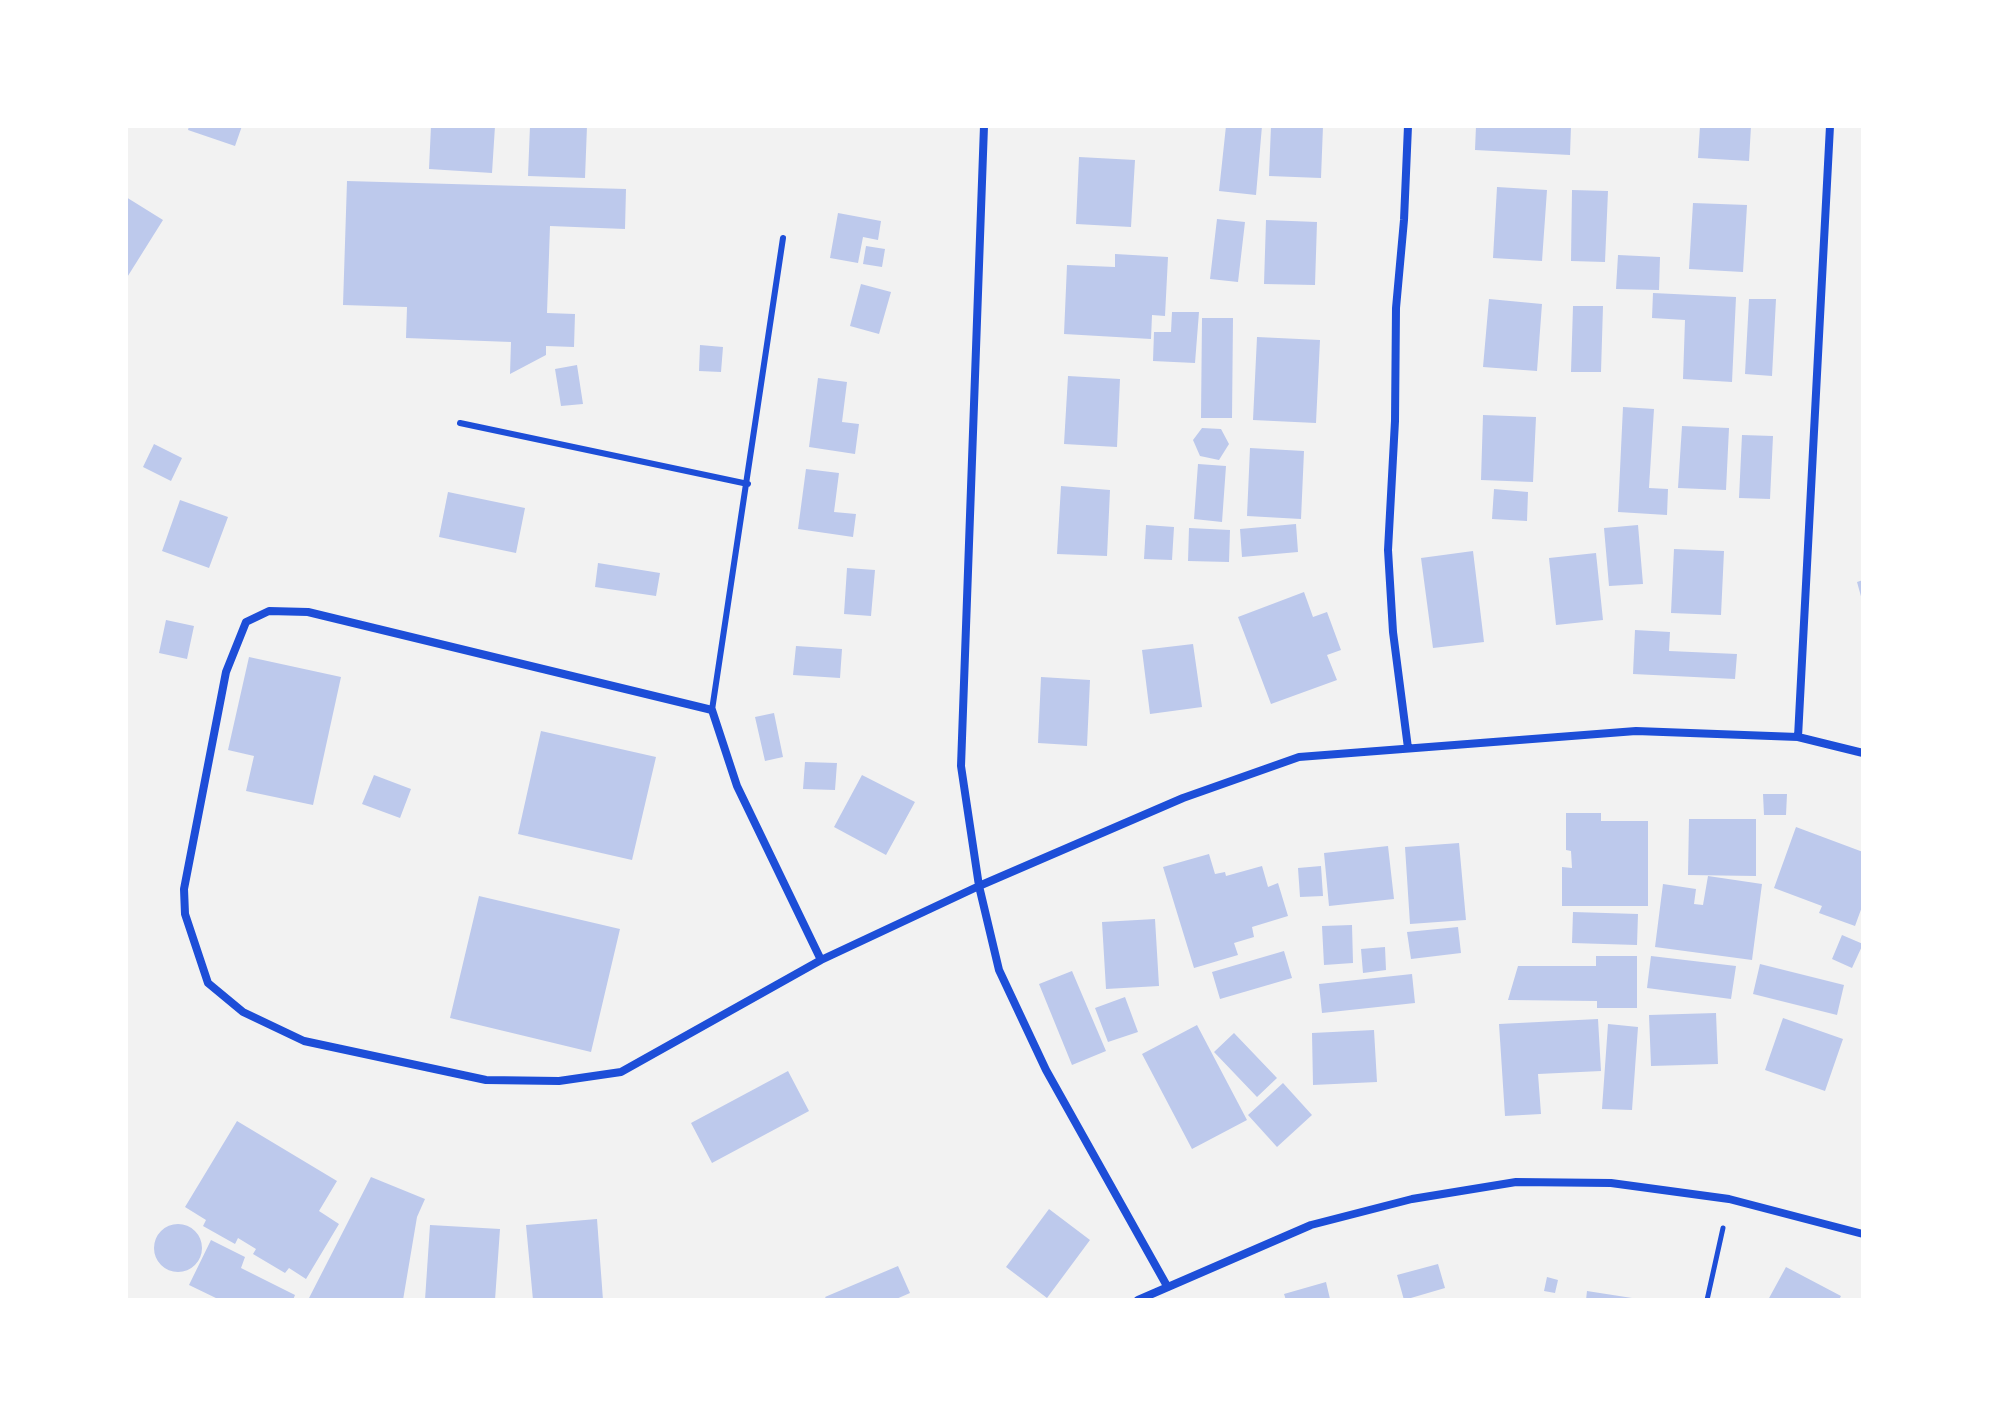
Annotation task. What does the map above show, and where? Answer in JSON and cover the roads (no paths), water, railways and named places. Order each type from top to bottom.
[{"type":"street","points":[[984,126],[961,766],[979,886],[999,970],[1046,1070],[1167,1286]]},
{"type":"street","points":[[1408,126],[1396,308],[1395,421],[1388,550],[1393,632],[1408,748]]},
{"type":"street","points":[[1798,737],[1830,126]]},
{"type":"street","points":[[821,960],[737,786],[712,710],[308,612],[269,611],[246,622],[226,672],[184,889],[185,914],[208,983],[243,1012],[304,1041],[486,1080],[559,1081],[621,1072],[821,960],[979,886],[1183,798],[1299,757],[1636,731],[1798,737],[1863,753]]},
{"type":"street","points":[[1138,1300],[1311,1225],[1412,1199],[1516,1182],[1611,1183],[1729,1199],[1863,1234]]},
{"type":"lane","points":[[712,710],[783,238]]},
{"type":"lane","points":[[460,423],[748,484]]}]
